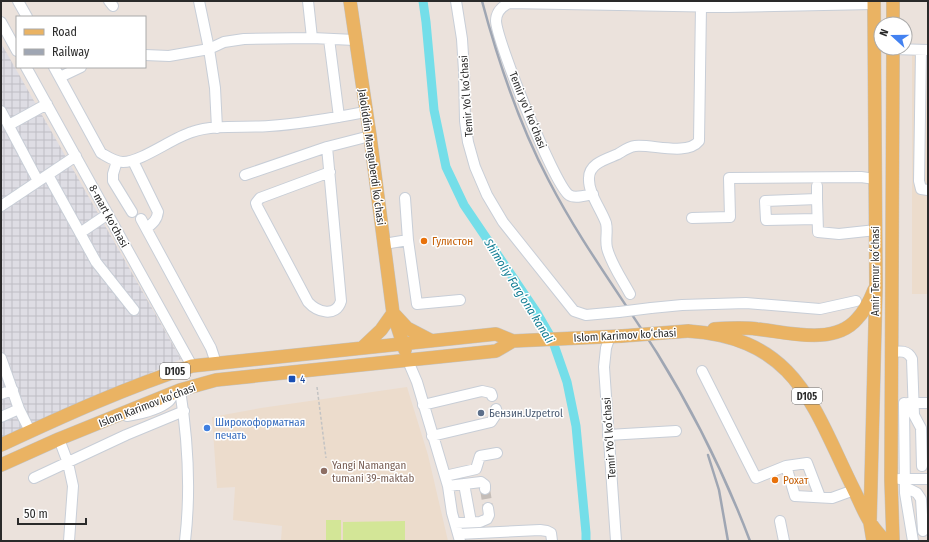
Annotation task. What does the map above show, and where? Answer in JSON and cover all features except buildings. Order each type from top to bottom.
[{"type":"main road","name":"Jaloliddin Manguberdi koʻchasi","points":[[350,1],[365,112],[370,136],[393,312],[408,361]]},
{"type":"main road","points":[[874,3],[893,3],[893,16]]},
{"type":"main road","name":"Amir Temur koʻchasi","points":[[873,541],[870,523],[876,286],[874,3]]},
{"type":"main road","name":"Amir Temur koʻchasi","points":[[893,56],[892,352],[903,403],[890,480],[893,541]]},
{"type":"main road","name":"D105","points":[[688,331],[730,328],[756,329],[809,336],[828,334],[844,329],[857,320],[868,304],[876,286]]},
{"type":"main road","points":[[363,348],[381,330],[393,312],[408,328],[430,340]]},
{"type":"main road","name":"Islom Karimov koʻchasi","points":[[1,445],[162,376],[192,366],[496,334],[513,341],[688,331]]},
{"type":"main road","name":"D105","points":[[688,331],[710,332],[740,341],[763,352],[780,364],[800,386],[816,411],[870,523],[885,541]]},
{"type":"main road","name":"Islom Karimov koʻchasi","points":[[1,465],[59,439],[177,391],[216,380],[496,351],[513,341]]},
{"type":"street","points":[[18,1],[26,16]]},
{"type":"street","points":[[199,1],[210,49],[215,88],[217,128]]},
{"type":"street","points":[[308,1],[312,38]]},
{"type":"street","name":"Temir Yoʻl koʻchasi","points":[[456,1],[462,39],[465,121],[468,142],[475,167],[487,195],[503,222],[568,306],[574,311],[582,315],[682,305],[746,303],[820,309],[856,301]]},
{"type":"street","name":"Temir yoʻl koʻchasi","points":[[593,194],[575,197],[568,194],[558,177],[535,130],[499,35],[496,22],[499,10],[509,3],[701,6]]},
{"type":"street","points":[[630,294],[612,263],[607,247],[606,225],[590,187],[589,178],[592,169],[599,162],[635,146],[672,148],[691,147],[696,145],[699,141],[701,6],[728,4],[874,3]]},
{"type":"street","points":[[2,26],[16,49]]},
{"type":"street","points":[[146,55],[169,56],[210,49],[224,42],[244,39],[312,38],[355,40]]},
{"type":"street","points":[[329,39],[339,118]]},
{"type":"street","points":[[913,50],[924,50],[919,181],[921,189],[928,190]]},
{"type":"street","name":"8-mart ko'chasi","points":[[27,68],[192,366]]},
{"type":"street","points":[[55,68],[101,153],[111,159],[122,162],[133,161],[169,142],[193,132],[217,128],[270,126],[339,118],[365,112]]},
{"type":"street","points":[[60,78],[79,68]]},
{"type":"street","points":[[9,125],[47,104]]},
{"type":"street","points":[[1,111],[38,181]]},
{"type":"street","points":[[245,175],[327,147],[370,136]]},
{"type":"street","points":[[327,147],[330,172],[341,301],[338,309],[321,311],[316,310],[308,302],[256,203],[260,198],[330,172]]},
{"type":"street","points":[[1,206],[76,156]]},
{"type":"street","points":[[117,161],[113,174],[113,181],[132,212]]},
{"type":"street","points":[[133,161],[158,212],[158,218],[155,221],[144,224],[208,342],[216,363]]},
{"type":"street","points":[[48,175],[96,262],[134,310]]},
{"type":"street","points":[[692,218],[730,217],[729,178],[861,177],[875,179]]},
{"type":"street","points":[[817,186],[818,232],[839,234],[876,230]]},
{"type":"street","points":[[406,198],[408,240],[417,304],[460,300]]},
{"type":"street","points":[[817,200],[765,201],[766,220],[817,219]]},
{"type":"street","points":[[80,233],[108,214]]},
{"type":"street","points":[[384,244],[408,240]]},
{"type":"street","name":"Temir Yoʻl koʻchasi","points":[[616,336],[606,348],[604,367],[616,541]]},
{"type":"street","points":[[892,352],[907,352],[912,359],[903,403],[905,483],[913,541]]},
{"type":"street","points":[[408,361],[417,382],[448,486],[452,513],[459,538],[540,530],[551,533],[552,541]]},
{"type":"street","points":[[2,362],[19,409],[30,432]]},
{"type":"street","points":[[702,371],[756,478],[786,466],[807,464],[820,497]]},
{"type":"street","points":[[1,394],[13,390]]},
{"type":"street","points":[[177,391],[184,411],[188,465],[188,515],[185,541]]},
{"type":"street","points":[[423,405],[482,391],[492,393],[492,396]]},
{"type":"street","points":[[903,403],[928,403]]},
{"type":"street","points":[[903,403],[914,415],[921,428],[922,466]]},
{"type":"street","points":[[1,417],[19,409]]},
{"type":"street","points":[[432,436],[491,422],[497,413],[496,409]]},
{"type":"street","points":[[34,478],[126,435],[184,411]]},
{"type":"street","points":[[608,435],[676,431]]},
{"type":"street","points":[[59,439],[68,463],[73,486],[69,541]]},
{"type":"street","points":[[445,476],[476,468],[480,456],[497,453]]},
{"type":"street","points":[[786,466],[795,496],[832,498],[854,490]]},
{"type":"street","points":[[890,480],[905,483],[928,479]]},
{"type":"street","points":[[448,486],[481,482],[485,485],[485,488]]},
{"type":"street","points":[[905,483],[917,493],[921,499],[923,531]]},
{"type":"street","points":[[464,484],[471,522]]},
{"type":"street","points":[[455,523],[487,519],[489,515],[488,508]]},
{"type":"street","points":[[780,521],[784,541]]},
{"type":"path","points":[[317,387],[326,458]]},
{"type":"shaded area","points":[[1,43],[181,359],[1,440]]},
{"type":"shaded area","points":[[913,53],[928,53],[928,294],[912,294],[912,56]]},
{"type":"shaded area","name":"Yangi Namangan tumani 39-maktab","points":[[407,387],[428,455],[448,541],[281,541],[282,526],[233,520],[235,487],[217,488],[212,417],[261,408]]},
{"type":"green space","points":[[326,520],[341,520],[341,541],[326,541]]},
{"type":"green space","points":[[405,521],[405,541],[343,541],[343,522]]},
{"type":"waterway","name":"Shimoliy Fargʻona kanali","points":[[423,1],[434,110],[446,167],[464,205],[537,313],[552,339],[567,382],[576,426],[586,541]]},
{"type":"tunnel","points":[[485,489],[488,508]]},
{"type":"railway","points":[[482,1],[495,47],[519,116],[538,160],[574,225],[657,353],[684,398],[719,468],[750,541]]},
{"type":"railway","points":[[708,455],[719,490],[728,541]]},
{"type":"place","name":"Гулистон","points":[[424,241]]},
{"type":"place","name":"4","points":[[292,379]]},
{"type":"place","name":"Бензин.Uzpetrol","points":[[481,413]]},
{"type":"place","name":"Широкоформатная печать","points":[[207,428]]},
{"type":"place","name":"Yangi Namangan tumani 39-maktab","points":[[324,471]]},
{"type":"place","name":"Рохат","points":[[775,480]]}]
